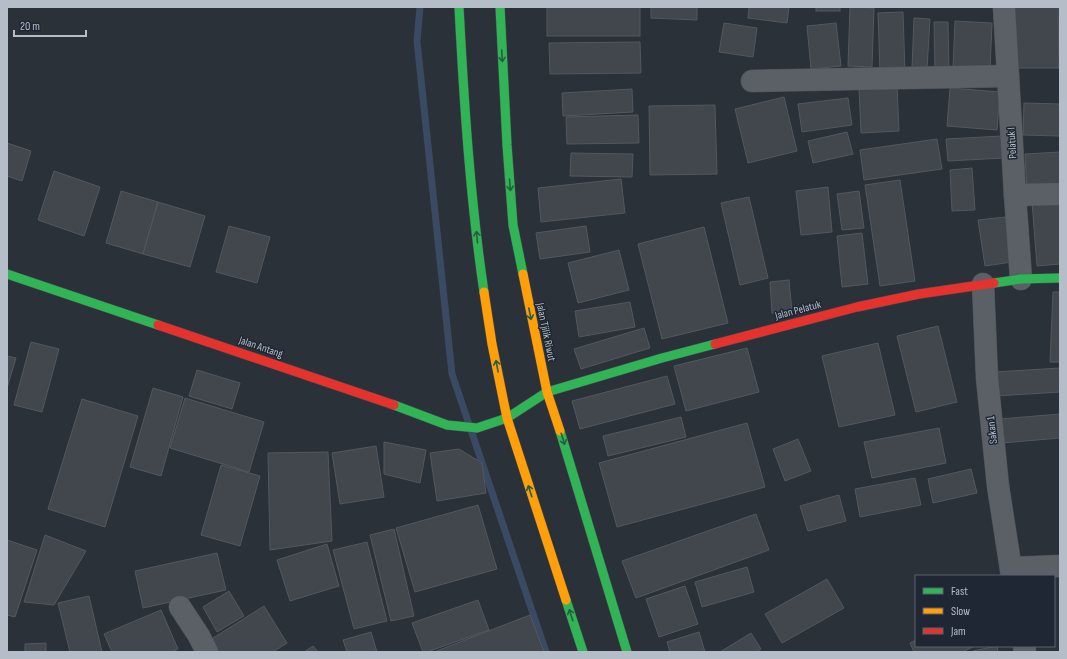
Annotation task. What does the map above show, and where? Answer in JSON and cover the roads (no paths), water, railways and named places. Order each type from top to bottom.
[{"type":"main road","points":[[459,7],[463,86],[478,250],[492,344],[507,418],[582,652]]},
{"type":"main road","name":"Jalan Tjilik Riwut","points":[[500,7],[506,145],[513,225],[547,392],[627,652]]},
{"type":"main road","name":"Jalan Antang","points":[[7,274],[366,395],[447,425],[478,428],[507,418],[547,392]]},
{"type":"main road","name":"Jalan Pelatuk","points":[[547,392],[662,358],[857,307],[919,294],[983,284],[1022,279],[1060,278]]},
{"type":"street","name":"Pelatuk I","points":[[1004,7],[1015,195],[1022,279]]},
{"type":"street","points":[[752,81],[1008,76]]},
{"type":"street","points":[[1015,195],[1060,194]]},
{"type":"street","name":"Sakan 1","points":[[983,284],[987,378],[998,486],[1011,572]]},
{"type":"street","points":[[1011,572],[1060,566]]},
{"type":"street","points":[[180,607],[199,636],[207,652]]},
{"type":"waterway","points":[[420,7],[417,41],[452,374],[546,652]]}]
